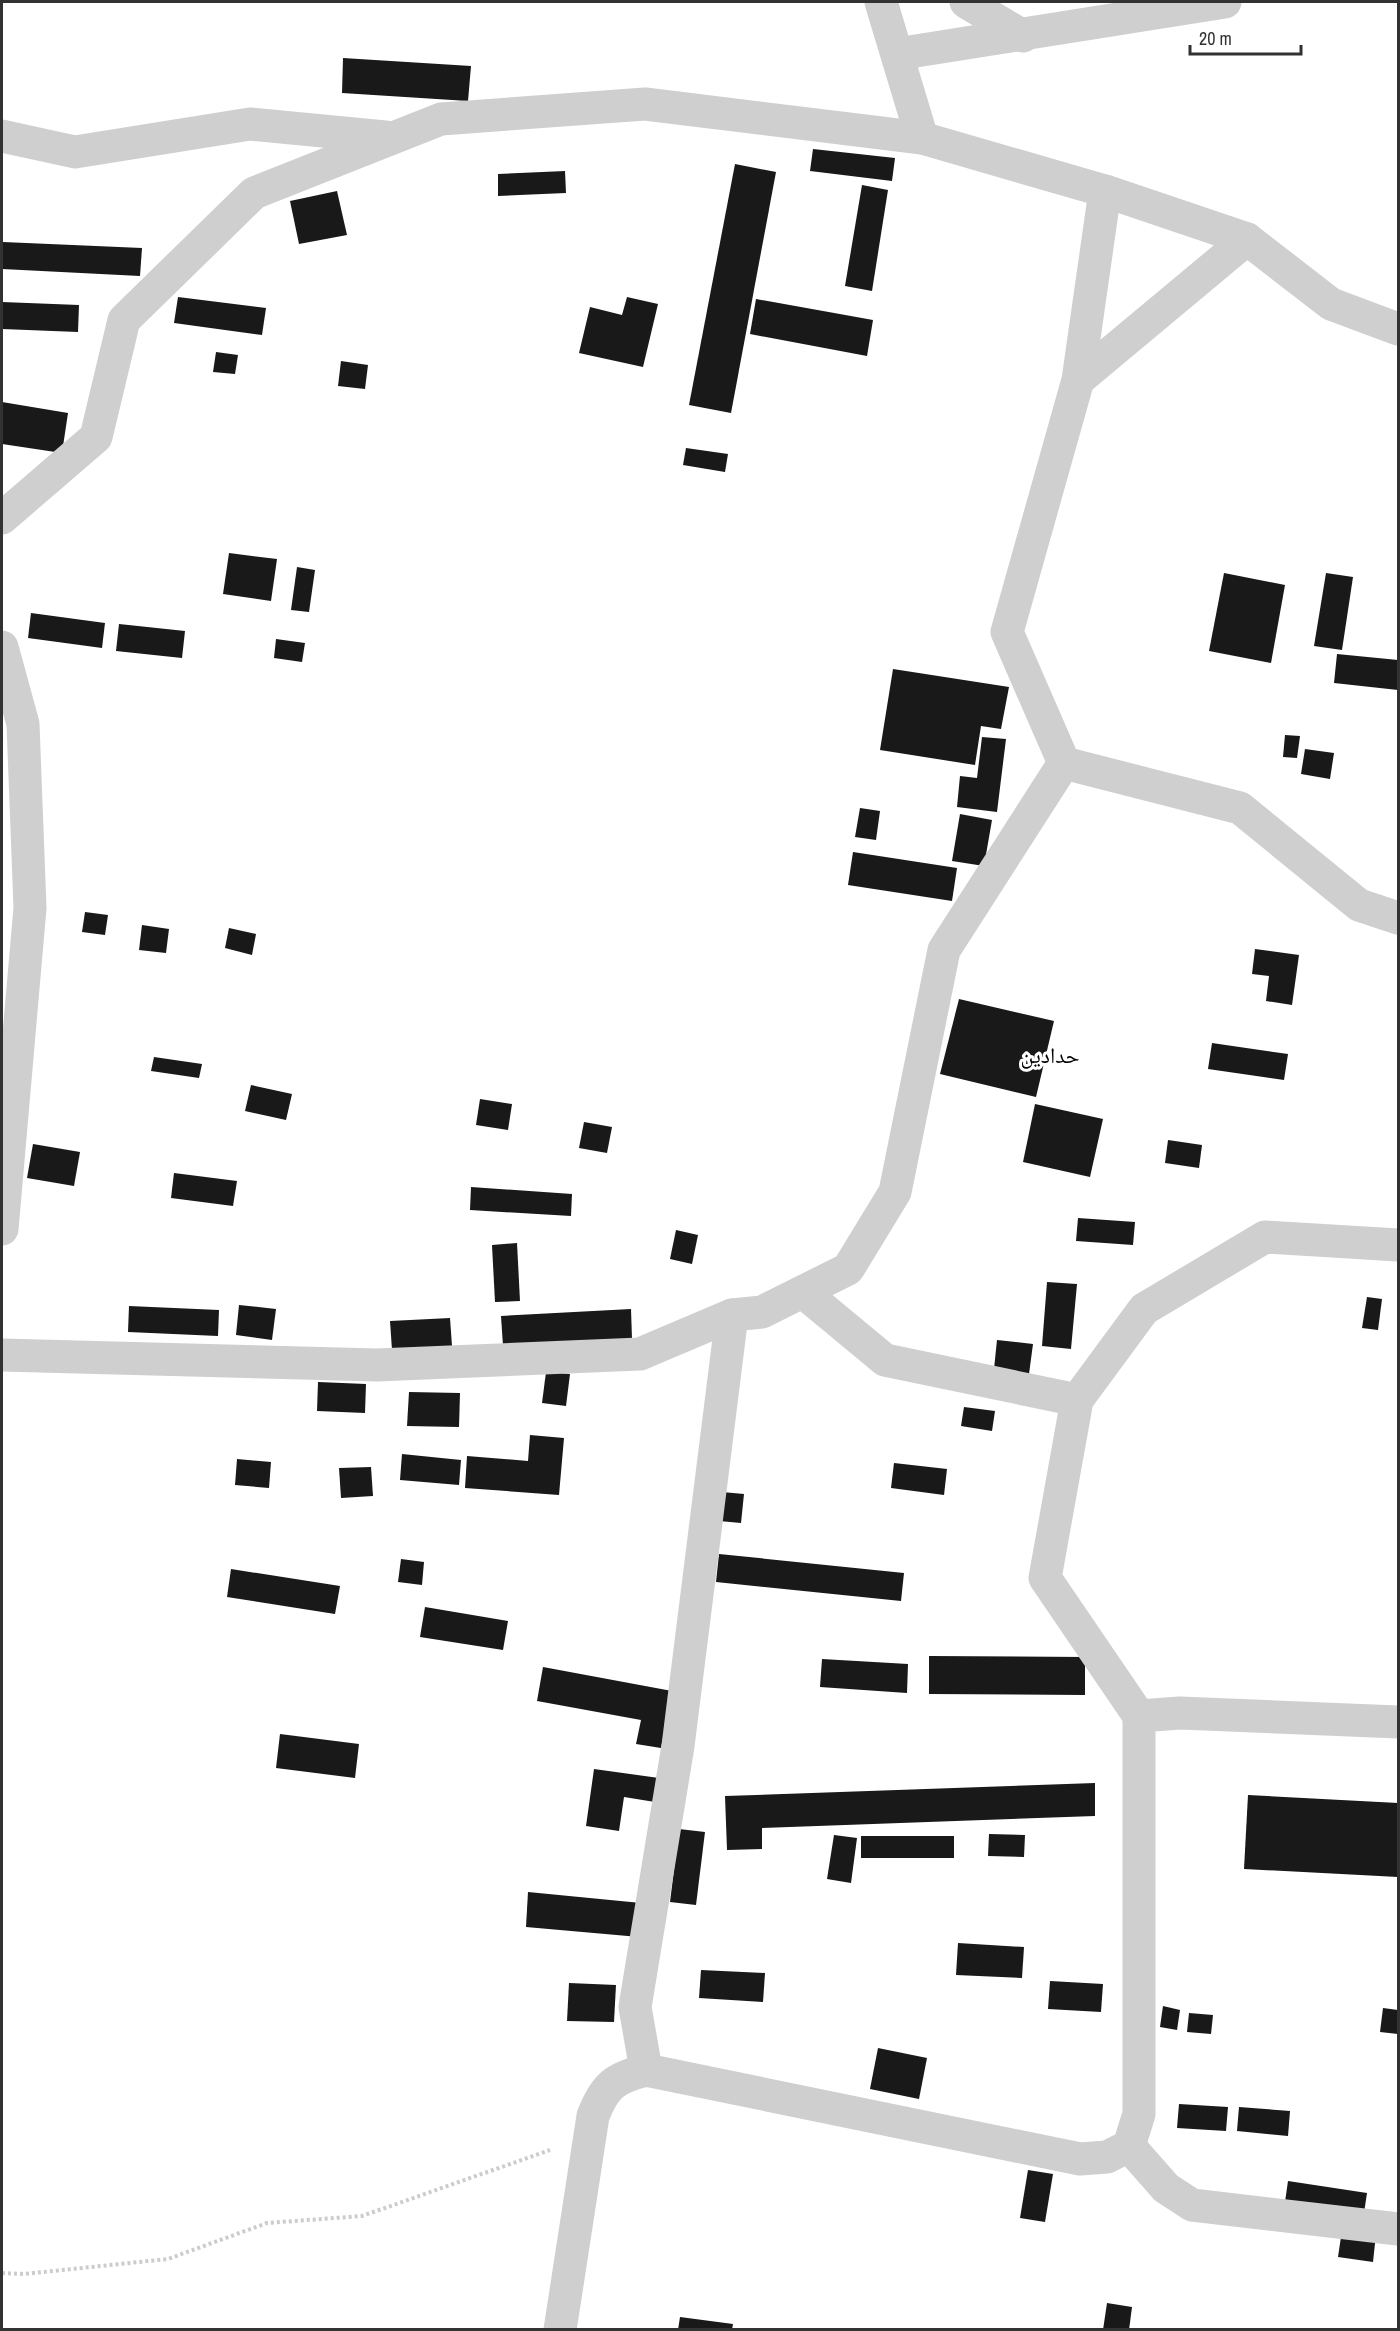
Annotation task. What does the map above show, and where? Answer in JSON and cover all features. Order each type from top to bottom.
[{"type":"street","points":[[881,2],[922,138]]},
{"type":"street","points":[[966,2],[1023,36]]},
{"type":"street","points":[[897,54],[1023,36],[1225,2]]},
{"type":"street","points":[[2,518],[96,437],[124,320],[254,193],[441,119],[645,104],[922,138],[1105,191],[1247,239],[1331,304],[1398,329]]},
{"type":"street","points":[[2,136],[75,152],[250,124],[393,138]]},
{"type":"street","points":[[1064,763],[1007,632],[1078,380],[1105,191]]},
{"type":"street","points":[[1078,380],[1247,239]]},
{"type":"street","points":[[2,647],[23,724],[30,908],[2,1229]]},
{"type":"street","points":[[1064,763],[1240,808],[1359,905],[1398,918]]},
{"type":"street","points":[[2,1354],[377,1365],[640,1354],[732,1315],[762,1312],[848,1269],[895,1192],[944,950],[1064,763]]},
{"type":"street","points":[[560,2330],[593,2116],[606,2089],[621,2078],[646,2070],[1080,2159],[1107,2157],[1128,2146],[1139,2114],[1138,1716],[1045,1578],[1077,1400],[1144,1309],[1265,1237],[1398,1245]]},
{"type":"street","points":[[804,1292],[885,1360],[1077,1400]]},
{"type":"street","points":[[646,2070],[635,2007],[678,1746],[732,1315]]},
{"type":"street","points":[[1138,1716],[1180,1713],[1398,1722]]},
{"type":"street","points":[[1128,2146],[1166,2188],[1192,2205],[1398,2229]]},
{"type":"path","points":[[2,2272],[24,2274],[168,2259],[267,2223],[362,2216],[548,2152],[593,2116]]},
{"type":"building","points":[[343,58],[471,66],[468,101],[342,93]]},
{"type":"building","points":[[813,149],[895,158],[892,181],[810,171]]},
{"type":"building","points":[[735,164],[776,172],[731,413],[689,405]]},
{"type":"building","points":[[565,171],[566,193],[498,196],[498,174]]},
{"type":"building","points":[[862,185],[888,190],[872,291],[845,286]]},
{"type":"building","points":[[337,191],[347,235],[299,244],[290,201]]},
{"type":"building","points":[[3,242],[142,248],[140,276],[2,269]]},
{"type":"building","points":[[178,297],[266,308],[262,335],[174,323]]},
{"type":"building","points":[[627,297],[658,304],[643,367],[579,353],[590,307],[622,315]]},
{"type":"building","points":[[756,299],[873,320],[867,356],[750,334]]},
{"type":"building","points":[[2,302],[79,305],[78,332],[2,329]]},
{"type":"building","points":[[216,352],[238,355],[235,374],[213,372]]},
{"type":"building","points":[[341,361],[368,365],[365,389],[338,386]]},
{"type":"building","points":[[2,402],[68,413],[62,453],[2,444]]},
{"type":"building","points":[[686,448],[728,454],[725,472],[683,465]]},
{"type":"building","points":[[229,553],[277,559],[271,601],[223,594]]},
{"type":"building","points":[[297,567],[315,570],[309,612],[291,610]]},
{"type":"building","points":[[1224,573],[1285,585],[1271,663],[1209,651]]},
{"type":"building","points":[[1326,573],[1353,577],[1342,650],[1314,646]]},
{"type":"building","points":[[31,613],[105,623],[102,648],[28,638]]},
{"type":"building","points":[[119,624],[185,631],[182,658],[116,651]]},
{"type":"building","points":[[276,639],[305,643],[302,662],[274,658]]},
{"type":"building","points":[[1337,654],[1398,660],[1398,690],[1334,683]]},
{"type":"building","points":[[893,669],[1009,687],[1001,729],[981,726],[975,765],[880,750]]},
{"type":"building","points":[[1285,735],[1300,736],[1297,758],[1283,757]]},
{"type":"building","points":[[982,737],[1006,739],[997,812],[957,807],[960,776],[977,778]]},
{"type":"building","points":[[1305,749],[1334,753],[1330,779],[1301,774]]},
{"type":"building","points":[[860,808],[880,811],[876,840],[855,837]]},
{"type":"building","points":[[960,814],[992,820],[984,866],[952,861]]},
{"type":"building","points":[[853,852],[957,868],[952,901],[848,885]]},
{"type":"building","points":[[85,912],[108,915],[105,935],[82,932]]},
{"type":"building","points":[[142,925],[169,929],[166,953],[139,950]]},
{"type":"building","points":[[229,928],[256,934],[252,955],[225,948]]},
{"type":"building","points":[[1255,949],[1299,955],[1292,1005],[1266,1001],[1269,976],[1252,974]]},
{"type":"building","points":[[959,999],[1054,1021],[1036,1097],[940,1074]]},
{"type":"building","points":[[1212,1043],[1288,1054],[1284,1080],[1208,1069]]},
{"type":"building","points":[[154,1057],[202,1064],[199,1078],[151,1071]]},
{"type":"building","points":[[251,1085],[292,1094],[286,1120],[245,1111]]},
{"type":"building","points":[[480,1099],[512,1104],[508,1130],[476,1125]]},
{"type":"building","points":[[1035,1104],[1103,1119],[1090,1177],[1023,1162]]},
{"type":"building","points":[[584,1122],[612,1127],[607,1153],[579,1148]]},
{"type":"building","points":[[1168,1140],[1202,1145],[1199,1168],[1165,1163]]},
{"type":"building","points":[[33,1144],[80,1152],[74,1186],[27,1178]]},
{"type":"building","points":[[174,1173],[237,1181],[233,1206],[171,1198]]},
{"type":"building","points":[[471,1187],[572,1194],[571,1216],[470,1210]]},
{"type":"building","points":[[1078,1218],[1135,1222],[1133,1245],[1076,1241]]},
{"type":"building","points":[[676,1230],[698,1235],[692,1264],[670,1259]]},
{"type":"building","points":[[517,1243],[520,1301],[495,1302],[492,1245]]},
{"type":"building","points":[[1047,1282],[1077,1284],[1071,1349],[1042,1346]]},
{"type":"building","points":[[1367,1297],[1382,1299],[1378,1330],[1362,1328]]},
{"type":"building","points":[[239,1305],[276,1309],[272,1340],[236,1335]]},
{"type":"building","points":[[129,1306],[219,1310],[218,1336],[128,1332]]},
{"type":"building","points":[[631,1309],[632,1339],[503,1346],[501,1316]]},
{"type":"building","points":[[450,1318],[452,1346],[392,1350],[390,1321]]},
{"type":"building","points":[[997,1340],[1033,1344],[1029,1374],[994,1369]]},
{"type":"building","points":[[546,1372],[570,1374],[566,1406],[542,1403]]},
{"type":"building","points":[[318,1382],[366,1384],[365,1413],[317,1411]]},
{"type":"building","points":[[409,1392],[460,1393],[459,1427],[407,1426]]},
{"type":"building","points":[[964,1407],[995,1411],[992,1431],[961,1426]]},
{"type":"building","points":[[530,1435],[564,1438],[559,1495],[465,1488],[467,1456],[528,1461]]},
{"type":"building","points":[[402,1454],[461,1460],[459,1485],[400,1480]]},
{"type":"building","points":[[237,1459],[271,1462],[269,1488],[235,1485]]},
{"type":"building","points":[[894,1463],[947,1469],[944,1495],[891,1488]]},
{"type":"building","points":[[371,1467],[373,1496],[341,1498],[339,1468]]},
{"type":"building","points":[[722,1492],[744,1494],[741,1523],[719,1521]]},
{"type":"building","points":[[719,1554],[904,1573],[901,1601],[716,1582]]},
{"type":"building","points":[[401,1559],[424,1562],[422,1585],[398,1582]]},
{"type":"building","points":[[231,1569],[340,1586],[335,1614],[227,1597]]},
{"type":"building","points":[[425,1607],[508,1621],[503,1650],[420,1637]]},
{"type":"building","points":[[929,1656],[1085,1657],[1085,1695],[929,1694]]},
{"type":"building","points":[[822,1659],[908,1664],[907,1693],[820,1687]]},
{"type":"building","points":[[543,1667],[672,1691],[661,1748],[636,1744],[641,1720],[537,1701]]},
{"type":"building","points":[[280,1734],[359,1744],[355,1778],[276,1768]]},
{"type":"building","points":[[594,1769],[659,1778],[655,1802],[624,1797],[619,1831],[586,1826]]},
{"type":"building","points":[[1095,1783],[1095,1816],[762,1828],[762,1849],[727,1850],[725,1796]]},
{"type":"building","points":[[1248,1795],[1398,1803],[1398,1877],[1244,1869]]},
{"type":"building","points":[[679,1829],[705,1832],[696,1905],[670,1902]]},
{"type":"building","points":[[989,1834],[1025,1835],[1024,1857],[988,1856]]},
{"type":"building","points":[[834,1835],[857,1838],[851,1883],[827,1879]]},
{"type":"building","points":[[861,1836],[954,1836],[954,1858],[861,1858]]},
{"type":"building","points":[[528,1892],[641,1903],[639,1937],[526,1927]]},
{"type":"building","points":[[958,1943],[1024,1947],[1022,1978],[956,1975]]},
{"type":"building","points":[[701,1970],[765,1973],[763,2002],[699,1998]]},
{"type":"building","points":[[1050,1981],[1103,1984],[1101,2012],[1048,2009]]},
{"type":"building","points":[[569,1983],[616,1985],[614,2022],[567,2021]]},
{"type":"building","points":[[1163,2006],[1180,2010],[1177,2030],[1160,2027]]},
{"type":"building","points":[[1383,2008],[1398,2010],[1398,2034],[1380,2032]]},
{"type":"building","points":[[1189,2013],[1213,2015],[1211,2034],[1187,2032]]},
{"type":"building","points":[[878,2048],[927,2058],[919,2099],[870,2089]]},
{"type":"building","points":[[1179,2104],[1228,2107],[1226,2131],[1177,2128]]},
{"type":"building","points":[[1239,2107],[1290,2111],[1288,2136],[1237,2131]]},
{"type":"building","points":[[1028,2170],[1053,2174],[1045,2222],[1020,2218]]},
{"type":"building","points":[[1288,2181],[1367,2193],[1364,2213],[1285,2202]]},
{"type":"building","points":[[1342,2230],[1376,2234],[1373,2262],[1338,2257]]},
{"type":"building","points":[[1107,2303],[1132,2307],[1129,2330],[1103,2330]]},
{"type":"building","points":[[680,2317],[733,2324],[732,2330],[678,2330]]},
{"type":"district","name":"حدادين","points":[[1050,1055]]}]
